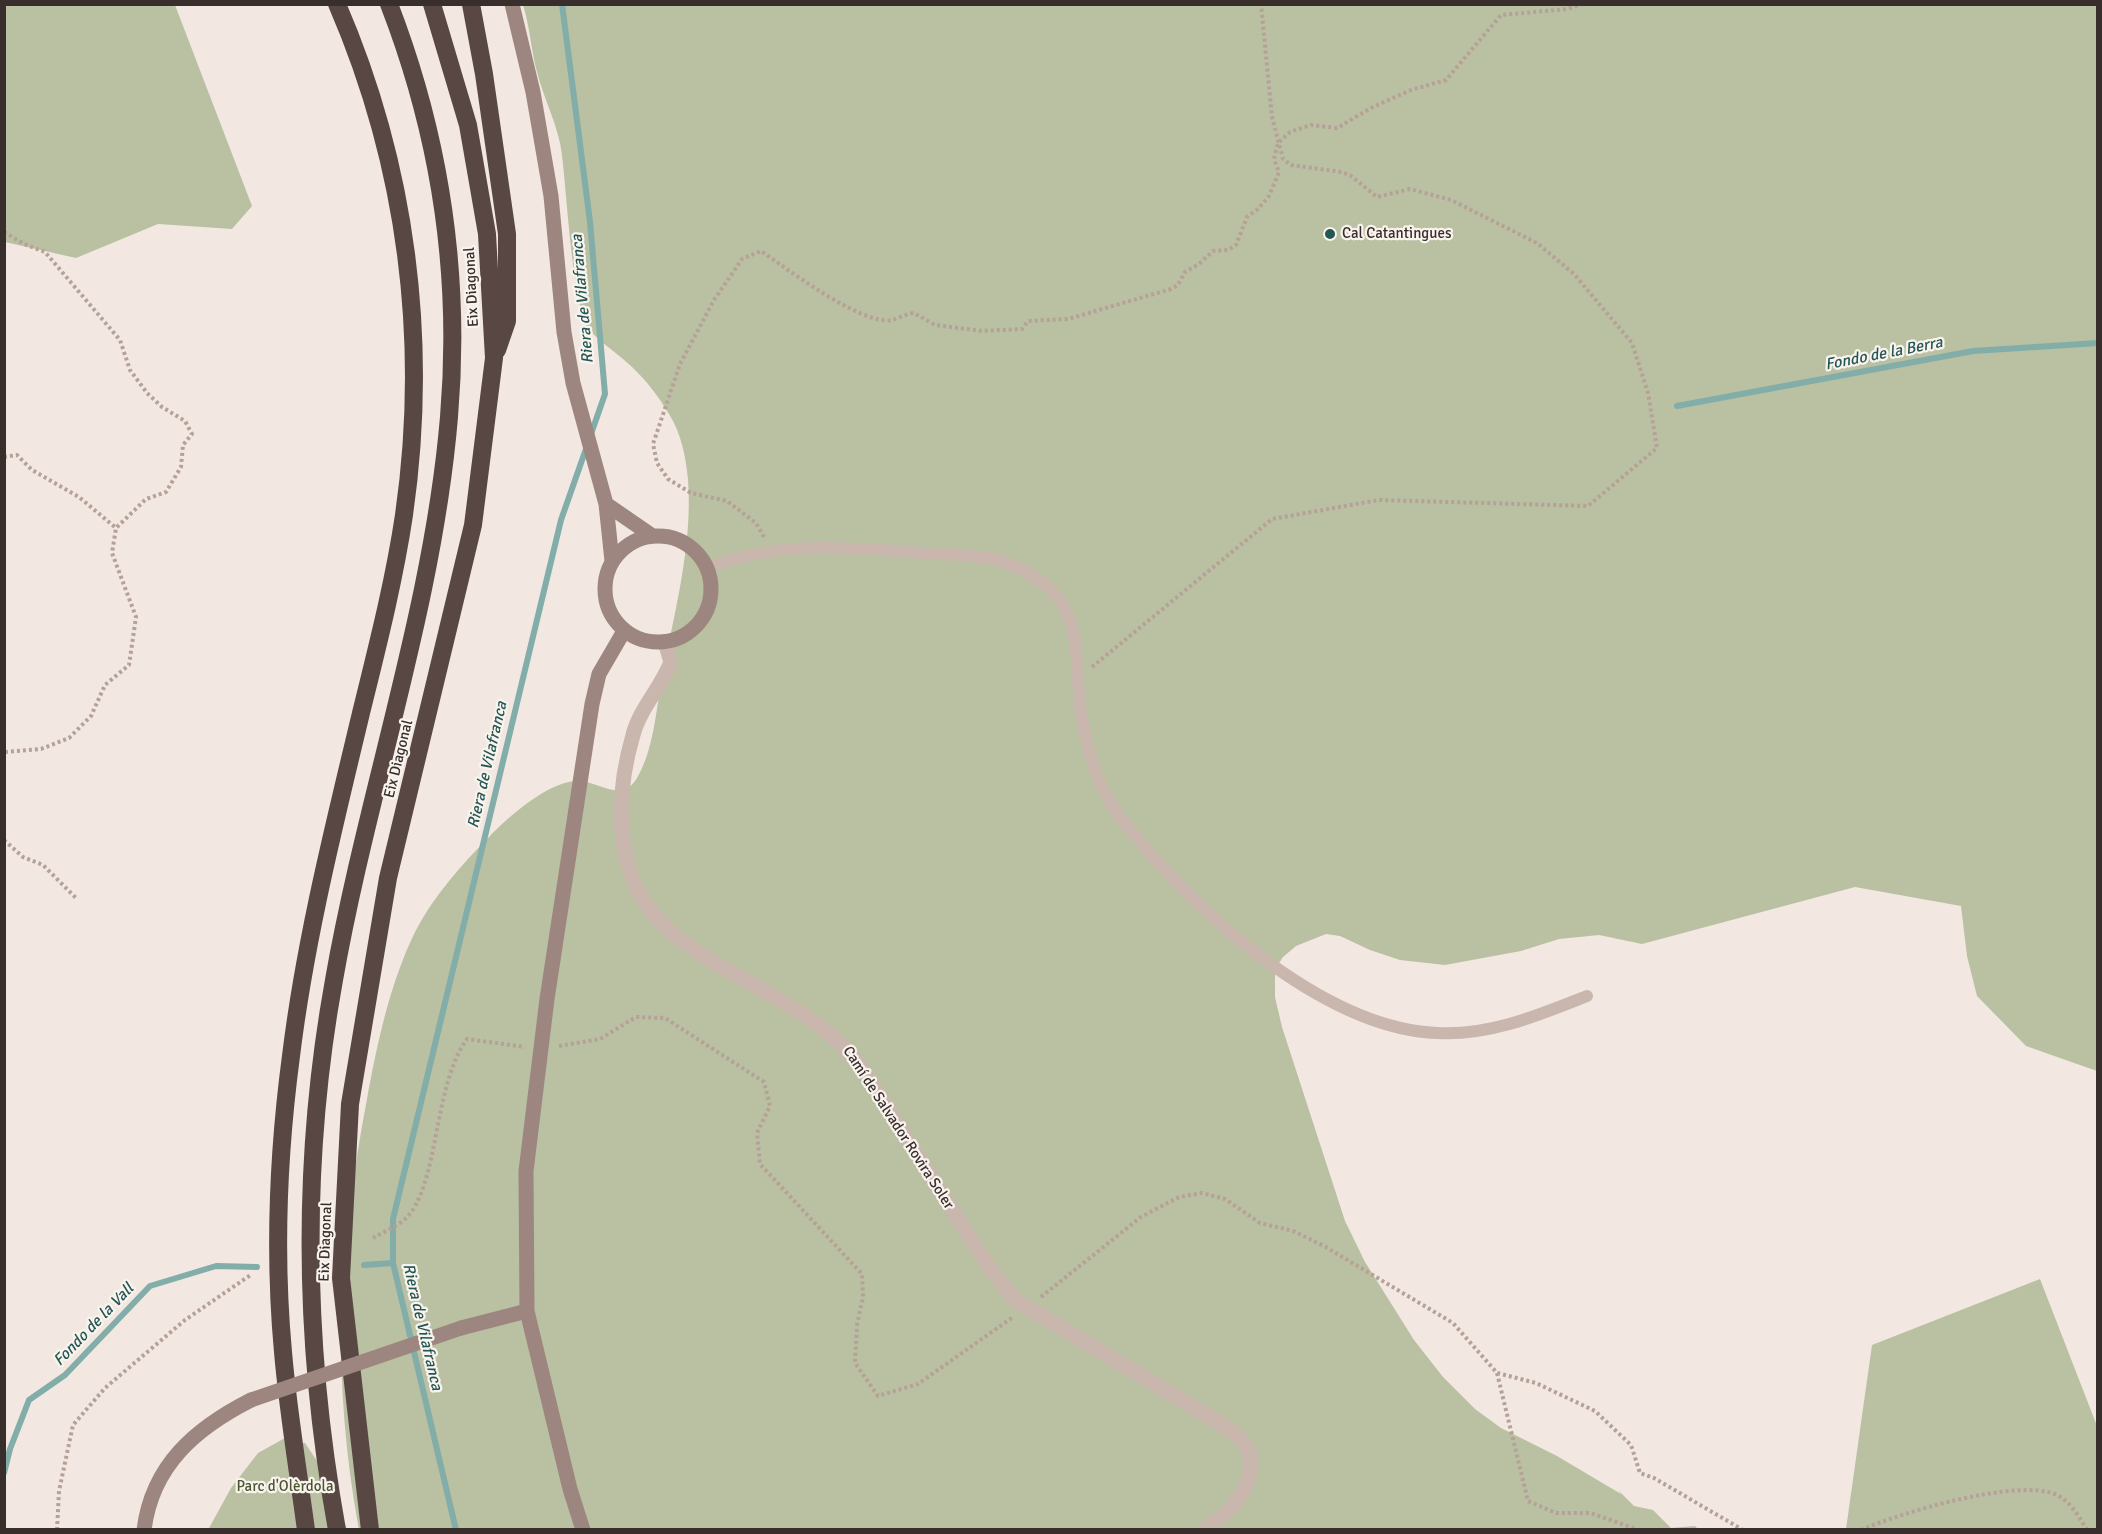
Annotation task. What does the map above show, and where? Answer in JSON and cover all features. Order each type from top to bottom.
[{"type":"highway","points":[[306,1530],[290,1420],[279,1285],[282,1131],[292,1044],[317,908],[378,648],[404,517],[411,456],[415,363],[412,300],[398,201],[369,87],[337,4]]},
{"type":"highway","name":"Eix Diagonal","points":[[337,1530],[324,1445],[312,1328],[310,1214],[314,1137],[322,1057],[342,938],[415,622],[440,492],[449,414],[453,336],[445,220],[433,153],[412,70],[389,4]]},
{"type":"highway","name":"Eix Diagonal","points":[[370,1530],[341,1278],[350,1104],[388,878],[473,525],[494,358],[487,234],[468,125],[432,4]]},
{"type":"highway","points":[[471,4],[484,74],[507,234],[507,321],[494,358]]},
{"type":"street","points":[[512,4],[532,92],[551,196],[564,332],[573,383],[606,504],[612,561],[604,588],[607,607],[624,631],[641,640],[665,642],[692,631],[704,618],[711,601],[712,582],[708,568],[688,544],[672,537],[651,536],[634,541],[612,561]]},
{"type":"street","points":[[606,504],[651,536]]},
{"type":"street","points":[[583,1530],[570,1489],[527,1311],[526,1171],[541,1049],[592,704],[599,674],[624,631]]},
{"type":"street","name":"Camí de Salvador Rovira Soler","points":[[665,642],[671,662],[659,689],[640,716],[633,731],[625,768],[621,808],[622,832],[632,878],[655,917],[680,940],[813,1020],[842,1043],[861,1067],[1005,1290],[1026,1308],[1245,1442],[1251,1470],[1242,1496],[1231,1509],[1204,1530]]},
{"type":"street","points":[[144,1530],[152,1494],[163,1471],[178,1451],[212,1421],[251,1400],[461,1328],[527,1311]]},
{"type":"lane","points":[[708,568],[735,556],[764,551],[879,550],[999,560],[1032,575],[1057,596],[1072,623],[1082,713],[1092,758],[1101,786],[1117,814],[1162,869],[1197,902],[1294,981],[1349,1009],[1395,1027],[1437,1034],[1479,1032],[1534,1017],[1587,996]]},
{"type":"path","points":[[1078,679],[1272,519],[1379,500],[1588,506],[1657,448],[1648,393],[1632,343],[1574,274],[1537,243],[1451,200],[1410,189],[1377,197],[1352,176],[1342,172],[1291,165],[1283,159],[1272,117],[1261,4]]},
{"type":"path","points":[[764,551],[764,537],[756,523],[727,501],[691,493],[668,479],[657,463],[653,444],[680,364],[714,300],[742,259],[761,251],[822,293],[862,313],[890,321],[914,313],[934,325],[982,331],[1022,329],[1028,321],[1068,319],[1171,289],[1178,285],[1185,272],[1213,251],[1227,250],[1236,245],[1247,217],[1258,209],[1269,196],[1279,172],[1274,159],[1278,143],[1290,132],[1302,126],[1337,128],[1401,94],[1446,80],[1501,15],[1568,9],[1581,4]]},
{"type":"path","points":[[4,232],[24,244],[45,252],[120,339],[130,370],[147,393],[185,421],[192,434],[183,445],[181,467],[166,492],[146,499],[116,528],[112,553],[135,617],[129,665],[105,685],[91,716],[69,738],[41,749],[4,752]]},
{"type":"path","points":[[4,457],[17,455],[32,470],[79,497],[116,528]]},
{"type":"path","points":[[4,840],[23,857],[43,865],[76,898]]},
{"type":"path","points":[[374,1238],[406,1218],[422,1190],[449,1073],[456,1054],[467,1039],[541,1049],[600,1039],[636,1017],[665,1018],[764,1082],[770,1106],[757,1133],[760,1164],[862,1274],[863,1297],[856,1325],[855,1363],[878,1396],[918,1384],[1026,1308],[1141,1217],[1179,1197],[1202,1193],[1225,1199],[1260,1223],[1293,1231],[1324,1246],[1453,1323],[1497,1373],[1528,1501],[1556,1513],[1591,1513],[1639,1530]]},
{"type":"path","points":[[57,1530],[59,1491],[73,1425],[105,1388],[185,1320],[252,1274]]},
{"type":"path","points":[[1497,1373],[1536,1383],[1596,1411],[1631,1445],[1640,1473],[1653,1478],[1743,1530]]},
{"type":"path","points":[[1861,1530],[1885,1520],[1963,1499],[2016,1490],[2057,1495],[2075,1509],[2087,1530]]},
{"type":"green space","points":[[5,4],[175,5],[252,206],[232,229],[158,224],[76,258],[5,242]]},
{"type":"green space","points":[[523,5],[2097,5],[2097,1071],[2026,1046],[1977,996],[1967,956],[1961,906],[1855,887],[1642,944],[1599,935],[1559,939],[1521,951],[1445,965],[1400,960],[1370,950],[1340,936],[1326,934],[1296,946],[1283,957],[1275,969],[1275,997],[1282,1027],[1345,1221],[1365,1262],[1414,1340],[1443,1377],[1475,1409],[1501,1428],[1557,1456],[1621,1494],[1618,1490],[1634,1506],[1653,1510],[1671,1528],[1695,1526],[1698,1529],[359,1530],[344,1419],[342,1314],[344,1262],[357,1155],[380,1035],[391,993],[415,932],[439,894],[458,870],[517,811],[540,794],[564,783],[584,781],[609,789],[624,790],[631,786],[637,778],[643,767],[654,729],[688,529],[688,480],[680,437],[673,421],[647,383],[590,331],[583,319],[572,258],[562,155],[555,124],[537,72]]},
{"type":"green space","points":[[2040,1279],[2097,1426],[2097,1529],[1846,1529],[1872,1345]]},
{"type":"green space","name":"Parc d'Olèrdola","points":[[285,1438],[292,1443],[305,1443],[323,1470],[347,1529],[208,1530],[231,1488],[258,1453]]},
{"type":"waterway","name":"Riera de Vilafranca","points":[[562,4],[590,222],[605,394],[591,434]]},
{"type":"waterway","name":"Fondo de la Berra","points":[[1677,406],[1973,351],[2098,343]]},
{"type":"waterway","name":"Riera de Vilafranca","points":[[456,1530],[393,1263],[393,1219],[561,520],[587,446]]},
{"type":"waterway","name":"Fondo de la Vall","points":[[364,1265],[393,1263]]},
{"type":"waterway","name":"Fondo de la Vall","points":[[4,1473],[10,1449],[29,1400],[65,1375],[150,1286],[216,1266],[257,1267]]},
{"type":"place","name":"Cal Catantingues","points":[[1330,234]]}]
